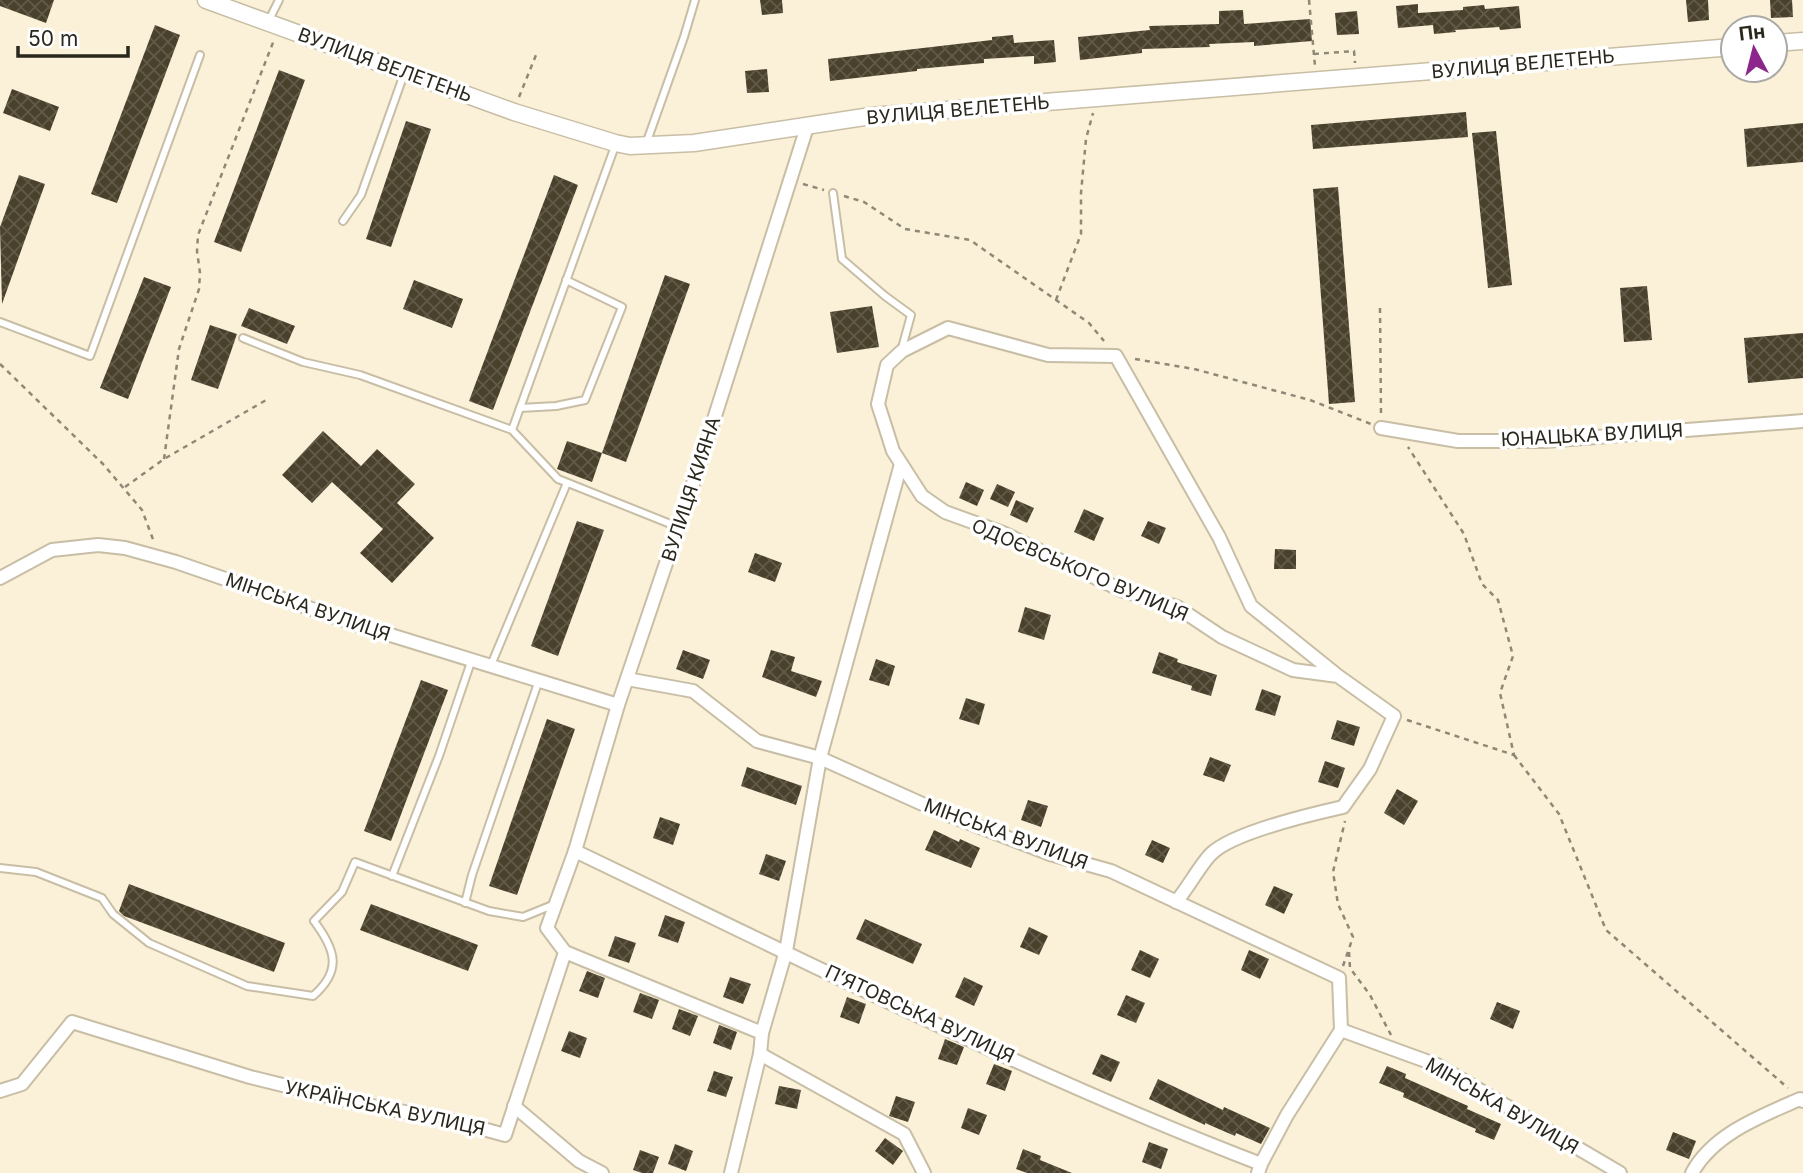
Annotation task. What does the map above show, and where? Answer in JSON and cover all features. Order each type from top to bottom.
[{"type":"street","name":"ВУЛИЦЯ ВЕЛЕТЕНЬ","points":[[206,0],[514,112],[615,143],[646,145],[694,143],[871,116],[1719,48]]},
{"type":"street","name":"ВУЛИЦЯ КИЯНА","points":[[575,851],[618,705],[807,127]]},
{"type":"street","points":[[902,351],[948,328],[1048,355],[1116,356],[1219,537],[1251,606],[1338,676]]},
{"type":"street","name":"ОДОЄВСЬКОГО ВУЛИЦЯ","points":[[902,351],[887,365],[878,404],[893,450],[922,496],[945,512],[1003,533],[1121,590],[1177,607],[1222,637],[1293,670],[1338,676],[1394,716]]},
{"type":"street","name":"ЮНАЦЬКА ВУЛИЦЯ","points":[[1381,428],[1458,441],[1545,441],[1803,421]]},
{"type":"street","points":[[731,1173],[760,1054],[762,1033],[786,951],[820,758],[901,464]]},
{"type":"street","name":"МІНСЬКА ВУЛИЦЯ","points":[[0,578],[52,550],[98,545],[125,548],[158,556],[358,625],[618,705]]},
{"type":"street","name":"МІНСЬКА ВУЛИЦЯ","points":[[627,679],[693,691],[757,741],[820,758],[938,811],[1051,854],[1111,871],[1339,978]]},
{"type":"street","points":[[1176,902],[1212,853],[1240,837],[1302,816],[1343,807],[1370,769],[1394,716]]},
{"type":"street","points":[[575,851],[547,928],[565,952],[762,1033]]},
{"type":"street","name":"П’ЯТОВСЬКА ВУЛИЦЯ","points":[[575,851],[1003,1054],[1260,1168]]},
{"type":"street","name":"УКРАЇНСЬКА ВУЛИЦЯ","points":[[0,1091],[22,1084],[72,1023],[250,1077],[356,1103],[454,1121],[505,1135],[565,952]]},
{"type":"street","points":[[1260,1168],[1287,1115],[1341,1030],[1339,978]]},
{"type":"street","name":"МІНСЬКА ВУЛИЦЯ","points":[[1341,1030],[1437,1065],[1619,1173]]},
{"type":"street","points":[[760,1054],[904,1134],[923,1173]]},
{"type":"street","points":[[1692,1173],[1701,1157],[1746,1123],[1802,1100]]},
{"type":"street","points":[[514,1106],[579,1161],[602,1173]]},
{"type":"lane","points":[[274,25],[279,0]]},
{"type":"lane","points":[[646,145],[695,0]]},
{"type":"lane","points":[[0,322],[90,356],[200,55]]},
{"type":"lane","points":[[343,221],[361,195],[404,72]]},
{"type":"lane","points":[[512,430],[615,143]]},
{"type":"lane","points":[[833,193],[842,259],[912,315],[902,351]]},
{"type":"lane","points":[[520,408],[556,406],[585,400],[622,307],[566,280]]},
{"type":"lane","points":[[243,338],[303,362],[360,375],[512,430],[551,472],[567,483],[678,527]]},
{"type":"lane","points":[[491,665],[567,483]]},
{"type":"lane","points":[[392,876],[439,756],[472,659]]},
{"type":"lane","points":[[465,904],[472,875],[539,680]]},
{"type":"lane","points":[[0,868],[36,872],[103,898],[113,914],[149,943],[247,986],[313,996],[328,983],[333,955],[329,941],[314,921],[342,892],[355,862],[489,911],[523,917],[556,903]]},
{"type":"path","points":[[1309,0],[1316,80]]},
{"type":"path","points":[[164,459],[179,349],[199,289],[198,235],[274,25]]},
{"type":"path","points":[[1314,54],[1354,51],[1357,77]]},
{"type":"path","points":[[514,112],[536,55]]},
{"type":"path","points":[[1056,300],[1081,234],[1081,192],[1086,139],[1094,98]]},
{"type":"path","points":[[790,180],[864,202],[905,229],[970,240],[1089,323],[1116,356],[1194,369],[1310,400],[1381,428],[1380,308]]},
{"type":"path","points":[[0,364],[80,440],[142,510],[158,556]]},
{"type":"path","points":[[123,488],[164,459],[268,399]]},
{"type":"path","points":[[1405,444],[1464,534],[1482,584],[1498,600],[1513,656],[1500,693],[1514,755],[1559,814],[1606,930],[1802,1100]]},
{"type":"path","points":[[1394,716],[1514,755]]},
{"type":"path","points":[[1339,978],[1353,937],[1339,904],[1333,872],[1344,830],[1347,800]]},
{"type":"path","points":[[1349,948],[1350,968],[1370,995],[1399,1051]]},
{"type":"building","points":[[0,0],[54,0],[46,23],[0,6]]},
{"type":"building","points":[[760,0],[782,0],[783,13],[762,15]]},
{"type":"building","points":[[1686,0],[1708,0],[1709,20],[1688,22]]},
{"type":"building","points":[[1770,0],[1792,0],[1793,17],[1789,17],[1789,14],[1771,14]]},
{"type":"building","points":[[1418,4],[1418,13],[1463,10],[1463,7],[1484,5],[1485,9],[1519,6],[1521,28],[1455,30],[1456,32],[1434,34],[1433,25],[1398,28],[1396,6]]},
{"type":"building","points":[[1243,10],[1244,24],[1310,19],[1312,41],[1254,46],[1254,42],[1209,44],[1210,47],[1142,49],[1142,53],[1080,60],[1078,37],[1150,30],[1149,26],[1219,24],[1219,11]]},
{"type":"building","points":[[1357,11],[1359,34],[1337,35],[1335,13]]},
{"type":"building","points":[[155,25],[180,35],[117,203],[91,194]]},
{"type":"building","points":[[1013,35],[1014,43],[1054,40],[1056,62],[1034,64],[1034,56],[984,59],[984,63],[830,81],[828,59],[992,40],[992,37]]},
{"type":"building","points":[[767,69],[769,92],[747,93],[745,71]]},
{"type":"building","points":[[279,70],[305,80],[241,252],[214,242]]},
{"type":"building","points":[[12,89],[59,107],[50,131],[3,113]]},
{"type":"building","points":[[1466,112],[1468,137],[1313,149],[1311,125]]},
{"type":"building","points":[[406,121],[431,129],[391,247],[366,239]]},
{"type":"building","points":[[1803,123],[1803,162],[1747,167],[1744,129]]},
{"type":"building","points":[[1496,131],[1512,285],[1488,288],[1472,133]]},
{"type":"building","points":[[19,175],[45,184],[2,304],[0,227]]},
{"type":"building","points":[[554,175],[578,185],[493,410],[469,401]]},
{"type":"building","points":[[1338,187],[1355,402],[1329,404],[1313,189]]},
{"type":"building","points":[[665,275],[690,284],[626,462],[602,453]]},
{"type":"building","points":[[144,277],[171,287],[128,399],[100,388]]},
{"type":"building","points":[[414,280],[463,299],[452,328],[403,309]]},
{"type":"building","points":[[1647,286],[1652,340],[1624,342],[1620,288]]},
{"type":"building","points":[[872,306],[879,347],[837,353],[830,312]]},
{"type":"building","points":[[249,308],[295,326],[287,344],[241,326]]},
{"type":"building","points":[[210,325],[237,334],[218,389],[191,380]]},
{"type":"building","points":[[1803,333],[1803,378],[1748,383],[1744,338]]},
{"type":"building","points":[[323,431],[361,466],[377,449],[415,484],[397,503],[434,538],[392,583],[360,553],[383,529],[332,482],[312,503],[282,475]]},
{"type":"building","points":[[567,441],[602,453],[592,482],[557,469]]},
{"type":"building","points":[[966,482],[984,490],[977,506],[959,498]]},
{"type":"building","points":[[997,484],[1015,492],[1008,507],[990,499]]},
{"type":"building","points":[[1016,500],[1034,508],[1027,523],[1010,515]]},
{"type":"building","points":[[1084,509],[1104,518],[1094,541],[1074,532]]},
{"type":"building","points":[[577,521],[604,530],[558,656],[531,646]]},
{"type":"building","points":[[1148,521],[1166,528],[1159,544],[1141,536]]},
{"type":"building","points":[[1275,549],[1296,550],[1296,569],[1274,569]]},
{"type":"building","points":[[755,553],[782,563],[775,582],[748,572]]},
{"type":"building","points":[[1025,607],[1051,615],[1044,640],[1018,632]]},
{"type":"building","points":[[683,650],[710,660],[703,679],[676,669]]},
{"type":"building","points":[[771,650],[795,657],[791,671],[822,681],[816,697],[762,677]]},
{"type":"building","points":[[1159,652],[1178,659],[1177,662],[1217,675],[1211,696],[1191,690],[1192,686],[1152,673]]},
{"type":"building","points":[[876,659],[895,666],[889,686],[869,680]]},
{"type":"building","points":[[421,680],[448,690],[391,841],[364,831]]},
{"type":"building","points":[[1262,689],[1281,696],[1275,716],[1255,710]]},
{"type":"building","points":[[966,698],[985,704],[979,725],[959,719]]},
{"type":"building","points":[[547,719],[575,729],[517,895],[489,886]]},
{"type":"building","points":[[1337,720],[1360,727],[1354,746],[1331,739]]},
{"type":"building","points":[[1210,757],[1231,765],[1224,782],[1203,775]]},
{"type":"building","points":[[1325,761],[1345,768],[1338,788],[1318,782]]},
{"type":"building","points":[[747,767],[802,786],[796,805],[741,786]]},
{"type":"building","points":[[1397,789],[1418,801],[1404,825],[1384,813]]},
{"type":"building","points":[[1028,800],[1048,806],[1041,827],[1021,820]]},
{"type":"building","points":[[660,817],[680,824],[673,845],[653,838]]},
{"type":"building","points":[[934,830],[980,848],[971,868],[925,850]]},
{"type":"building","points":[[1152,840],[1170,848],[1163,863],[1145,855]]},
{"type":"building","points":[[766,854],[786,861],[779,881],[759,874]]},
{"type":"building","points":[[129,884],[285,943],[274,972],[124,916],[119,911]]},
{"type":"building","points":[[1274,886],[1293,894],[1284,914],[1265,905]]},
{"type":"building","points":[[371,904],[478,945],[468,971],[360,930]]},
{"type":"building","points":[[665,915],[685,922],[678,943],[658,936]]},
{"type":"building","points":[[865,919],[922,944],[913,964],[856,939]]},
{"type":"building","points":[[1029,927],[1048,936],[1039,955],[1020,947]]},
{"type":"building","points":[[615,936],[636,943],[629,963],[608,956]]},
{"type":"building","points":[[1140,950],[1159,959],[1150,978],[1131,970]]},
{"type":"building","points":[[1249,950],[1269,959],[1260,979],[1241,970]]},
{"type":"building","points":[[587,971],[605,978],[598,998],[579,991]]},
{"type":"building","points":[[730,977],[751,984],[743,1004],[723,997]]},
{"type":"building","points":[[964,977],[983,986],[974,1006],[955,997]]},
{"type":"building","points":[[640,993],[659,1000],[652,1019],[633,1012]]},
{"type":"building","points":[[1126,995],[1145,1003],[1136,1023],[1117,1015]]},
{"type":"building","points":[[847,997],[866,1004],[859,1024],[840,1017]]},
{"type":"building","points":[[1497,1002],[1520,1011],[1513,1029],[1490,1019]]},
{"type":"building","points":[[679,1009],[698,1016],[690,1036],[672,1029]]},
{"type":"building","points":[[719,1025],[737,1032],[731,1050],[713,1043]]},
{"type":"building","points":[[569,1031],[587,1038],[580,1058],[561,1051]]},
{"type":"building","points":[[945,1039],[964,1047],[957,1065],[938,1059]]},
{"type":"building","points":[[1101,1054],[1120,1062],[1111,1082],[1092,1074]]},
{"type":"building","points":[[994,1064],[1012,1071],[1005,1091],[986,1084]]},
{"type":"building","points":[[1387,1066],[1406,1074],[1405,1078],[1501,1124],[1494,1140],[1475,1132],[1476,1129],[1403,1097],[1404,1093],[1379,1083]]},
{"type":"building","points":[[714,1071],[733,1077],[726,1097],[707,1091]]},
{"type":"building","points":[[1158,1079],[1223,1110],[1224,1107],[1270,1128],[1261,1144],[1236,1133],[1235,1136],[1205,1125],[1149,1099]]},
{"type":"building","points":[[779,1086],[801,1090],[797,1109],[775,1104]]},
{"type":"building","points":[[896,1096],[915,1102],[908,1122],[889,1116]]},
{"type":"building","points":[[968,1108],[987,1115],[979,1135],[961,1128]]},
{"type":"building","points":[[1673,1132],[1696,1141],[1689,1159],[1666,1150]]},
{"type":"building","points":[[885,1138],[903,1151],[893,1165],[875,1151]]},
{"type":"building","points":[[1149,1142],[1168,1149],[1161,1169],[1142,1162]]},
{"type":"building","points":[[675,1144],[693,1151],[686,1171],[668,1164]]},
{"type":"building","points":[[1023,1149],[1041,1156],[1040,1160],[1072,1173],[1027,1173],[1016,1169]]},
{"type":"building","points":[[640,1150],[659,1157],[653,1173],[633,1170]]}]
